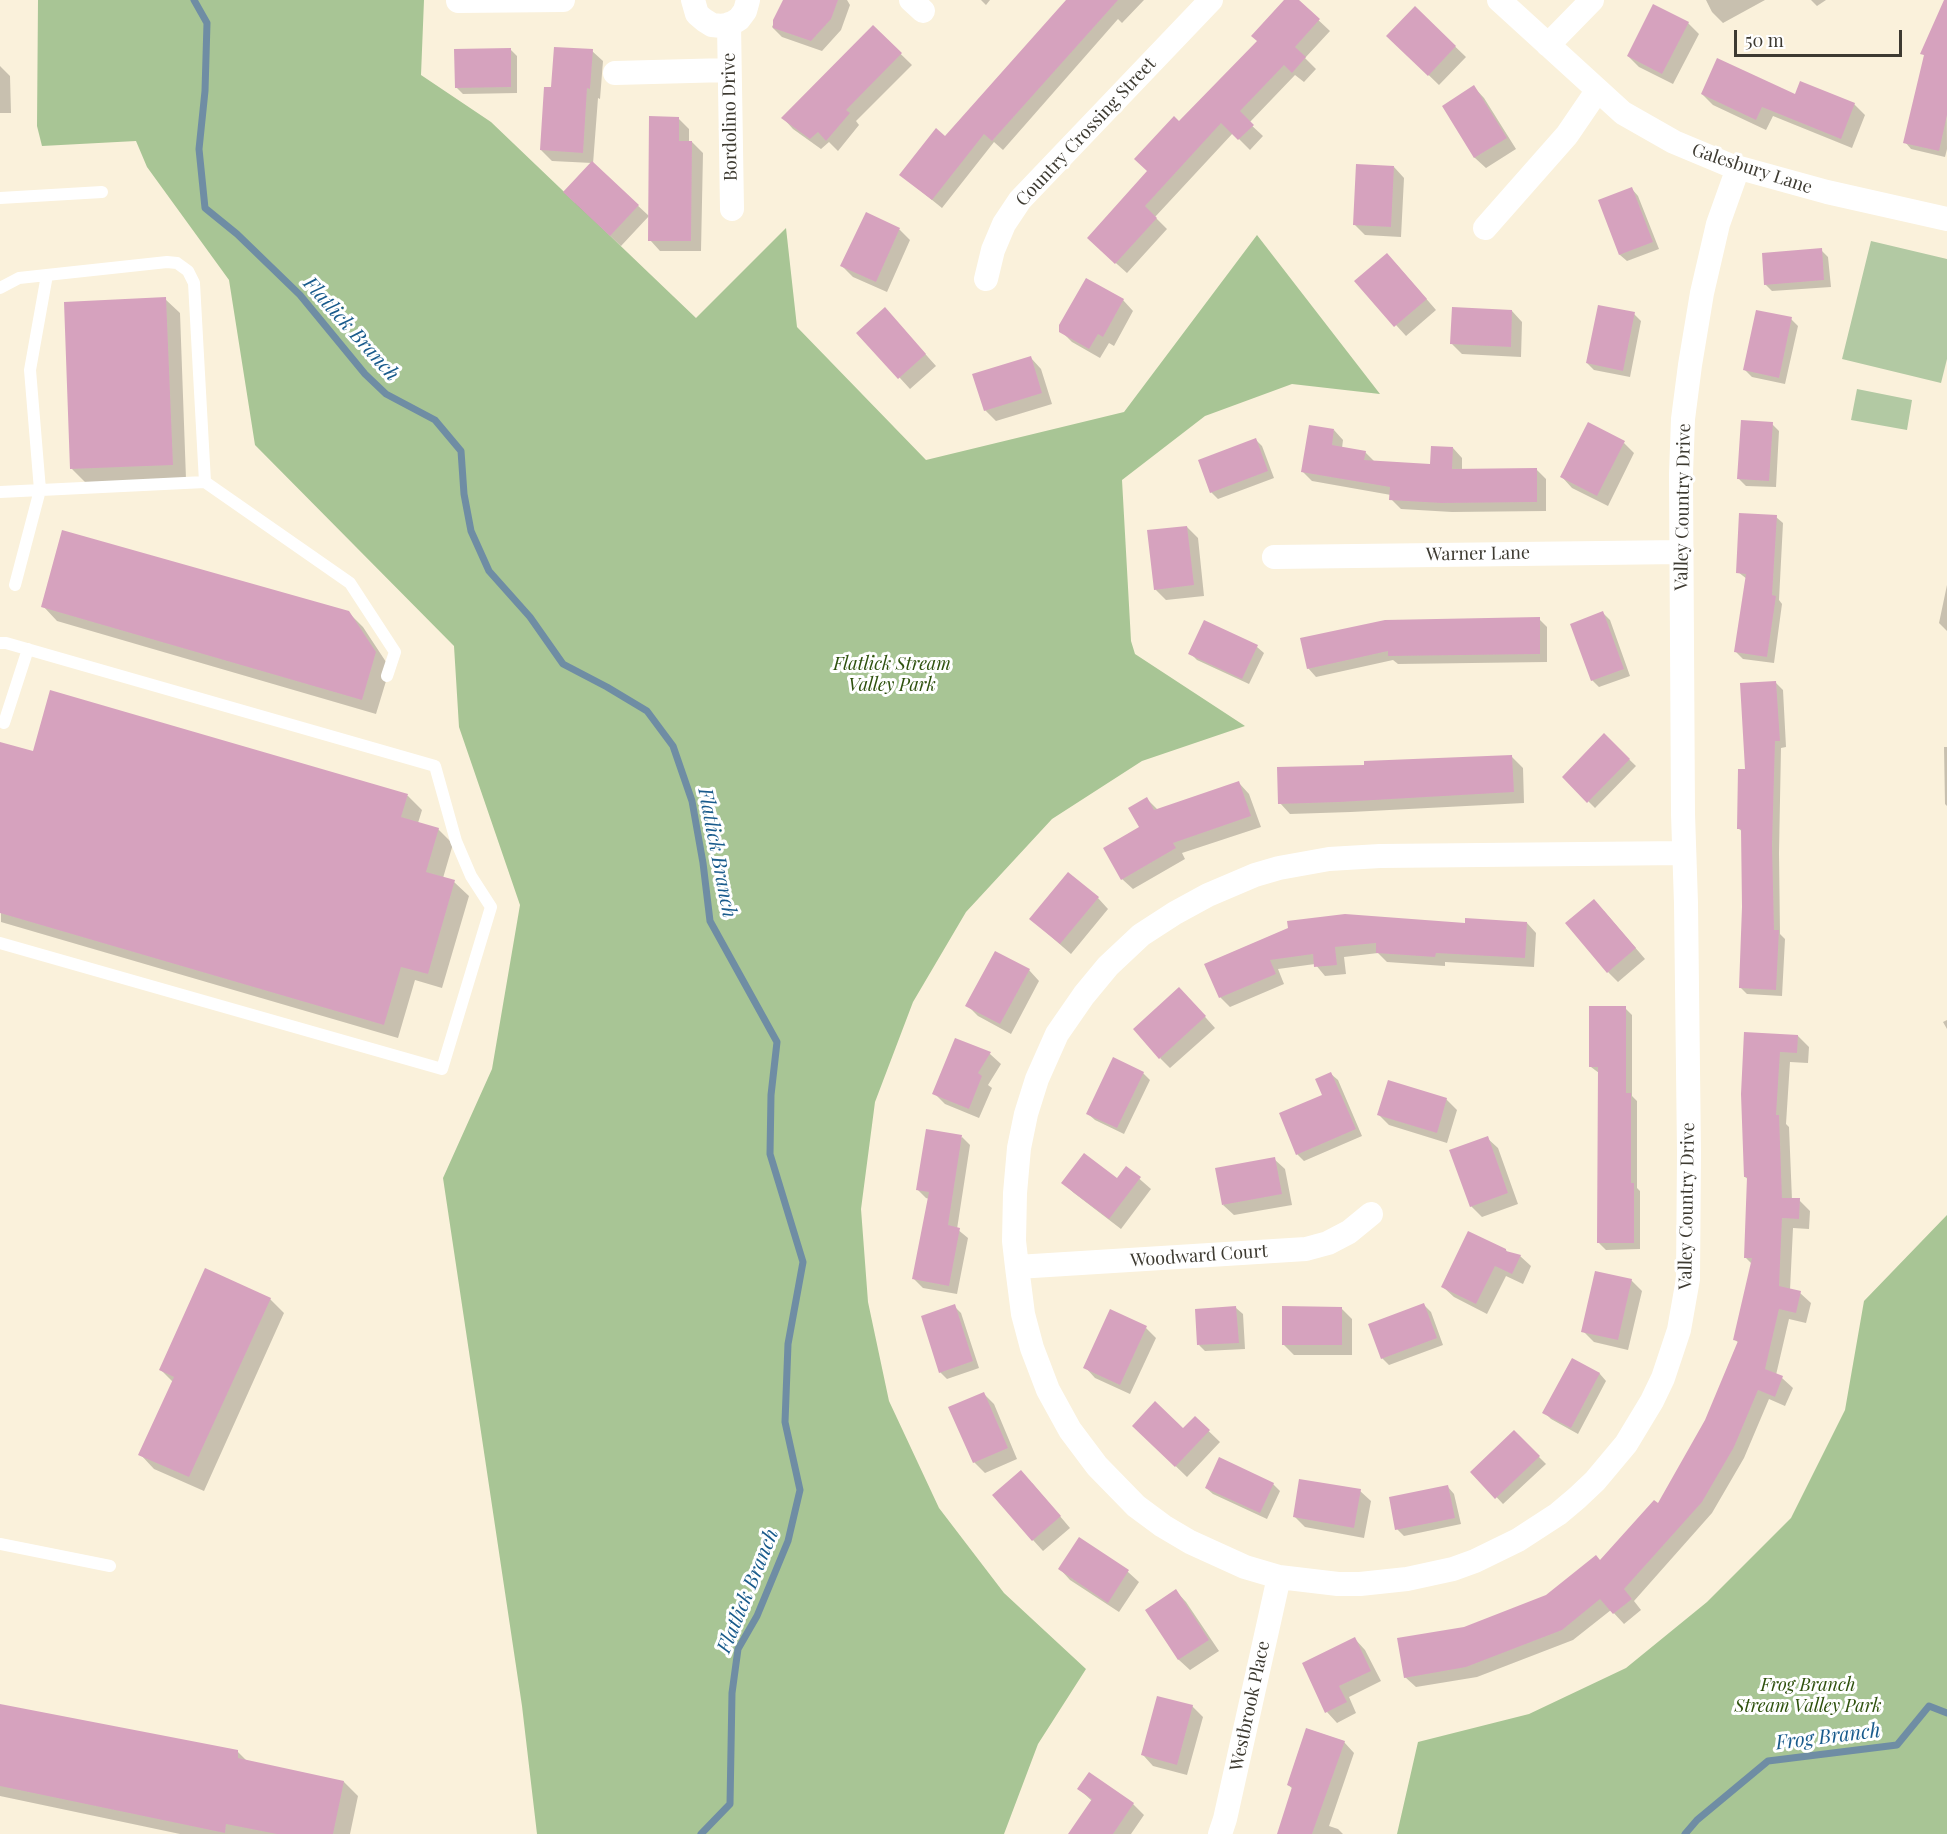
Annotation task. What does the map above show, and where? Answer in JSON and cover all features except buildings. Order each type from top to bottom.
[{"type":"street","points":[[458,1],[563,0]]},
{"type":"street","points":[[693,0],[697,14],[712,25],[729,24],[739,19],[745,11],[748,0]]},
{"type":"street","name":"Country Crossing Street","points":[[986,279],[1004,224],[1020,200],[1210,0]]},
{"type":"street","name":"Galesbury Lane","points":[[1499,0],[1623,113],[1653,132],[1738,168],[1827,192],[1947,219]]},
{"type":"street","points":[[1548,45],[1593,0]]},
{"type":"street","name":"Bordolino Drive","points":[[729,24],[732,209]]},
{"type":"street","points":[[615,73],[728,70]]},
{"type":"street","points":[[1485,228],[1567,135],[1598,91]]},
{"type":"street","name":"Valley Country Drive","points":[[1684,854],[1380,856],[1329,859],[1279,868],[1254,875],[1208,895],[1175,913],[1142,934],[1108,966],[1057,1034],[1037,1078],[1019,1148],[1014,1241],[1026,1325],[1048,1390],[1070,1430],[1097,1466],[1136,1506],[1172,1532],[1219,1557],[1280,1577],[1338,1584],[1407,1579],[1453,1569],[1475,1561],[1518,1540],[1558,1514],[1595,1481],[1620,1451],[1640,1423],[1656,1394],[1672,1355],[1685,1305],[1688,1279],[1689,1130],[1681,552],[1683,419],[1702,293],[1718,224],[1738,168]]},
{"type":"street","name":"Warner Lane","points":[[1275,557],[1681,552]]},
{"type":"street","name":"Woodward Court","points":[[1017,1268],[1306,1249],[1328,1243],[1349,1232],[1371,1214]]},
{"type":"street","name":"Westbrook Place","points":[[1220,1834],[1280,1577]]},
{"type":"lane","points":[[0,198],[102,192]]},
{"type":"lane","points":[[0,288],[19,278],[167,262],[177,263],[188,271],[194,283],[205,482]]},
{"type":"lane","points":[[15,585],[40,490],[30,370],[47,275]]},
{"type":"lane","points":[[0,492],[205,482],[350,583],[394,652],[387,676]]},
{"type":"lane","points":[[0,643],[28,649],[435,766],[459,848],[471,876],[491,907],[442,1069],[0,943]]},
{"type":"lane","points":[[4,723],[28,649]]},
{"type":"lane","points":[[0,1544],[110,1566]]},
{"type":"green space","name":"Flatlick Stream Valley Park","points":[[38,0],[424,0],[421,75],[491,122],[696,318],[786,228],[797,327],[926,460],[1124,412],[1257,235],[1380,394],[1292,384],[1205,416],[1122,480],[1131,641],[1135,654],[1245,726],[1142,761],[1052,819],[966,912],[913,1002],[875,1102],[861,1209],[868,1302],[889,1401],[939,1508],[1004,1593],[1086,1669],[1038,1744],[1004,1834],[537,1834],[522,1706],[443,1178],[492,1069],[520,905],[459,727],[454,646],[255,445],[229,280],[147,167],[136,141],[42,146],[37,126]]},
{"type":"green space","points":[[1871,241],[1947,259],[1947,359],[1941,383],[1842,359]]},
{"type":"green space","points":[[1857,389],[1912,400],[1907,430],[1851,420]]},
{"type":"green space","name":"Frog Branch Stream Valley Park","points":[[1947,1215],[1947,1834],[1397,1834],[1418,1742],[1529,1714],[1626,1668],[1707,1602],[1791,1518],[1845,1410],[1864,1301]]},
{"type":"waterway","name":"Flatlick Branch","points":[[194,0],[207,23],[205,91],[199,149],[205,208],[237,234],[300,295],[365,374],[386,394],[435,420],[461,451],[464,494],[471,531],[489,571],[530,617],[563,664],[647,711],[673,746],[692,801],[710,921],[777,1042],[771,1095],[770,1154],[803,1262],[788,1344],[785,1422],[800,1490],[788,1541],[757,1616],[738,1649],[732,1693],[730,1804],[701,1834]]},
{"type":"waterway","name":"Frog Branch","points":[[1685,1834],[1697,1820],[1768,1761],[1897,1745],[1929,1706],[1947,1713]]}]
